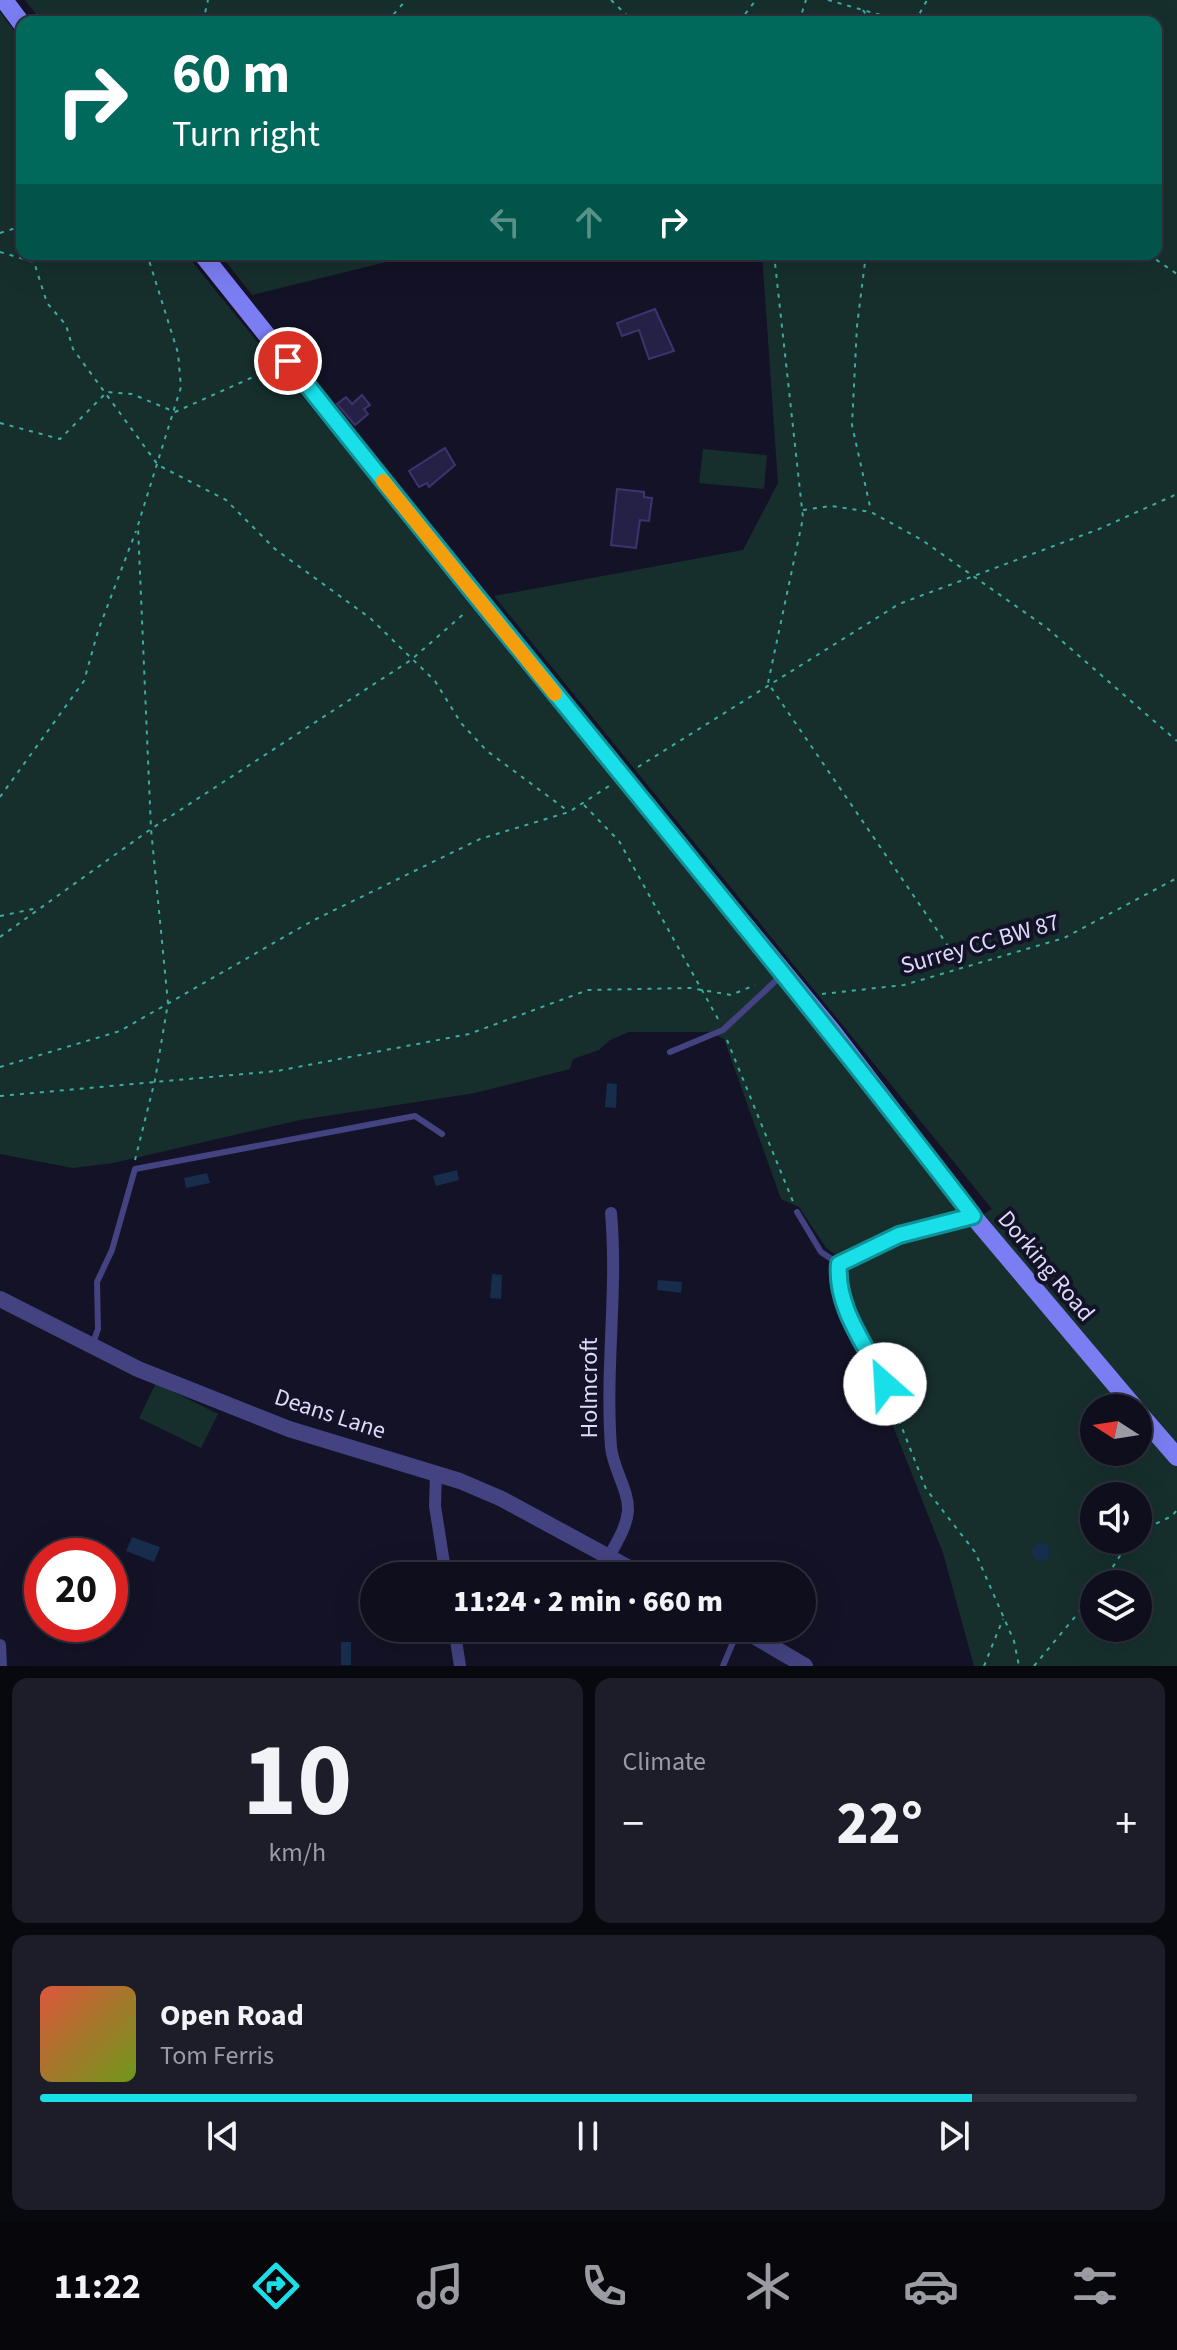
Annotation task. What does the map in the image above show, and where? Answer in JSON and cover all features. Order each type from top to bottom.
[{"type":"main road","name":"Dorking Road","points":[[207,260],[783,974],[973,1216],[1123,1394]]},
{"type":"main road","name":"Dorking Road","points":[[1152,1428],[1177,1457]]},
{"type":"street","name":"Holmcroft","points":[[609,1557],[623,1534],[628,1509],[611,1444],[608,1364],[614,1291],[611,1213]]},
{"type":"street","name":"Deans Lane","points":[[0,1299],[93,1343],[138,1369],[289,1429],[436,1472],[502,1499],[618,1562]]},
{"type":"street","points":[[436,1472],[434,1492],[444,1562]]},
{"type":"street","points":[[456,1642],[460,1666]]},
{"type":"street","points":[[764,1642],[805,1666]]},
{"type":"street","points":[[0,1645],[1,1666]]},
{"type":"lane","points":[[670,1052],[723,1030],[783,974]]},
{"type":"lane","points":[[93,1343],[98,1329],[97,1282],[112,1250],[131,1176],[139,1167],[415,1116],[442,1134]]},
{"type":"lane","points":[[797,1212],[821,1252],[839,1264]]},
{"type":"lane","points":[[839,1264],[899,1235],[973,1216]]},
{"type":"lane","points":[[839,1264],[839,1290],[845,1307],[885,1384]]},
{"type":"lane","points":[[723,1665],[734,1642]]},
{"type":"path","points":[[392,16],[406,0]]},
{"type":"path","points":[[611,0],[628,16]]},
{"type":"path","points":[[744,16],[756,0]]},
{"type":"path","points":[[828,0],[884,16]]},
{"type":"path","points":[[862,10],[866,16]]},
{"type":"path","points":[[27,260],[34,262],[47,303],[66,325],[73,349],[158,465],[226,500],[275,549],[370,618],[435,681],[461,723],[487,751],[569,812]]},
{"type":"path","points":[[0,797],[84,681],[98,631],[138,527],[175,412],[181,387],[178,353],[149,260]]},
{"type":"path","points":[[775,260],[802,510],[768,683],[962,966]]},
{"type":"path","points":[[865,260],[857,326],[852,425],[871,512]]},
{"type":"path","points":[[1157,260],[1177,274]]},
{"type":"path","points":[[0,423],[60,439],[107,392],[132,394],[175,412],[288,361]]},
{"type":"path","points":[[0,1067],[120,1031],[312,921],[480,839],[569,812],[768,683],[899,604],[1099,529],[1177,494]]},
{"type":"path","points":[[802,510],[831,506],[871,512],[922,540],[1047,628],[1177,741]]},
{"type":"path","points":[[131,1176],[155,1080],[168,1003],[151,829],[138,527]]},
{"type":"path","points":[[0,937],[151,829],[411,660],[479,601]]},
{"type":"path","points":[[583,804],[619,841],[704,992],[723,1030],[797,1212]]},
{"type":"path","name":"Surrey CC BW 87","points":[[821,994],[904,985],[1064,938],[1177,878]]},
{"type":"path","points":[[0,916],[42,907]]},
{"type":"path","points":[[0,1096],[277,1071],[469,1034],[588,990],[690,988],[731,995],[757,985]]},
{"type":"path","points":[[885,1384],[926,1489],[975,1552],[1003,1617],[1019,1666]]},
{"type":"path","points":[[1152,1525],[1172,1516],[1177,1510]]},
{"type":"path","points":[[1034,1666],[1080,1611]]},
{"type":"path","points":[[984,1666],[1003,1617]]},
{"type":"green space","points":[[25,0],[1177,0],[1177,1666],[974,1666],[943,1553],[854,1327],[842,1284],[853,1263],[915,1235],[969,1223],[992,1209],[494,596],[743,550],[778,483],[762,260],[1162,260],[1162,16],[37,16]]},
{"type":"green space","points":[[0,12],[16,33],[16,260],[191,260],[962,1206],[959,1213],[907,1226],[839,1257],[826,1248],[799,1207],[781,1199],[724,1039],[709,1032],[629,1032],[610,1040],[599,1050],[573,1059],[570,1069],[475,1093],[300,1120],[113,1163],[73,1168],[0,1154]]},
{"type":"green space","points":[[225,260],[395,260],[252,295]]},
{"type":"green space","points":[[703,449],[767,455],[764,489],[699,483]]},
{"type":"green space","points":[[156,1383],[218,1414],[201,1448],[139,1418]]},
{"type":"water","points":[[607,1083],[617,1084],[616,1108],[605,1107]]},
{"type":"water","points":[[457,1170],[459,1180],[436,1186],[433,1176]]},
{"type":"water","points":[[207,1173],[210,1183],[186,1188],[184,1178]]},
{"type":"water","points":[[492,1274],[502,1275],[501,1299],[490,1298]]},
{"type":"water","points":[[658,1280],[682,1282],[681,1293],[657,1290]]},
{"type":"water","points":[[132,1537],[160,1547],[154,1562],[128,1552]]},
{"type":"water","points":[[1041,1543],[1050,1552],[1041,1561],[1032,1552]]},
{"type":"water","points":[[341,1642],[351,1642],[351,1665],[341,1665]]},
{"type":"building","points":[[655,309],[674,351],[649,359],[639,330],[622,336],[617,323]]},
{"type":"building","points":[[362,395],[370,405],[364,409],[368,414],[355,425],[337,404],[346,397],[352,404]]},
{"type":"building","points":[[445,448],[455,465],[429,487],[427,483],[419,487],[409,471]]},
{"type":"building","points":[[617,489],[644,492],[644,497],[652,498],[649,521],[640,520],[636,548],[611,545]]},
{"type":"slow traffic","points":[[383,481],[555,694]]},
{"type":"route","points":[[288,361],[766,955],[832,1031],[973,1216],[899,1235],[839,1264],[839,1290],[845,1307],[885,1384]]}]
